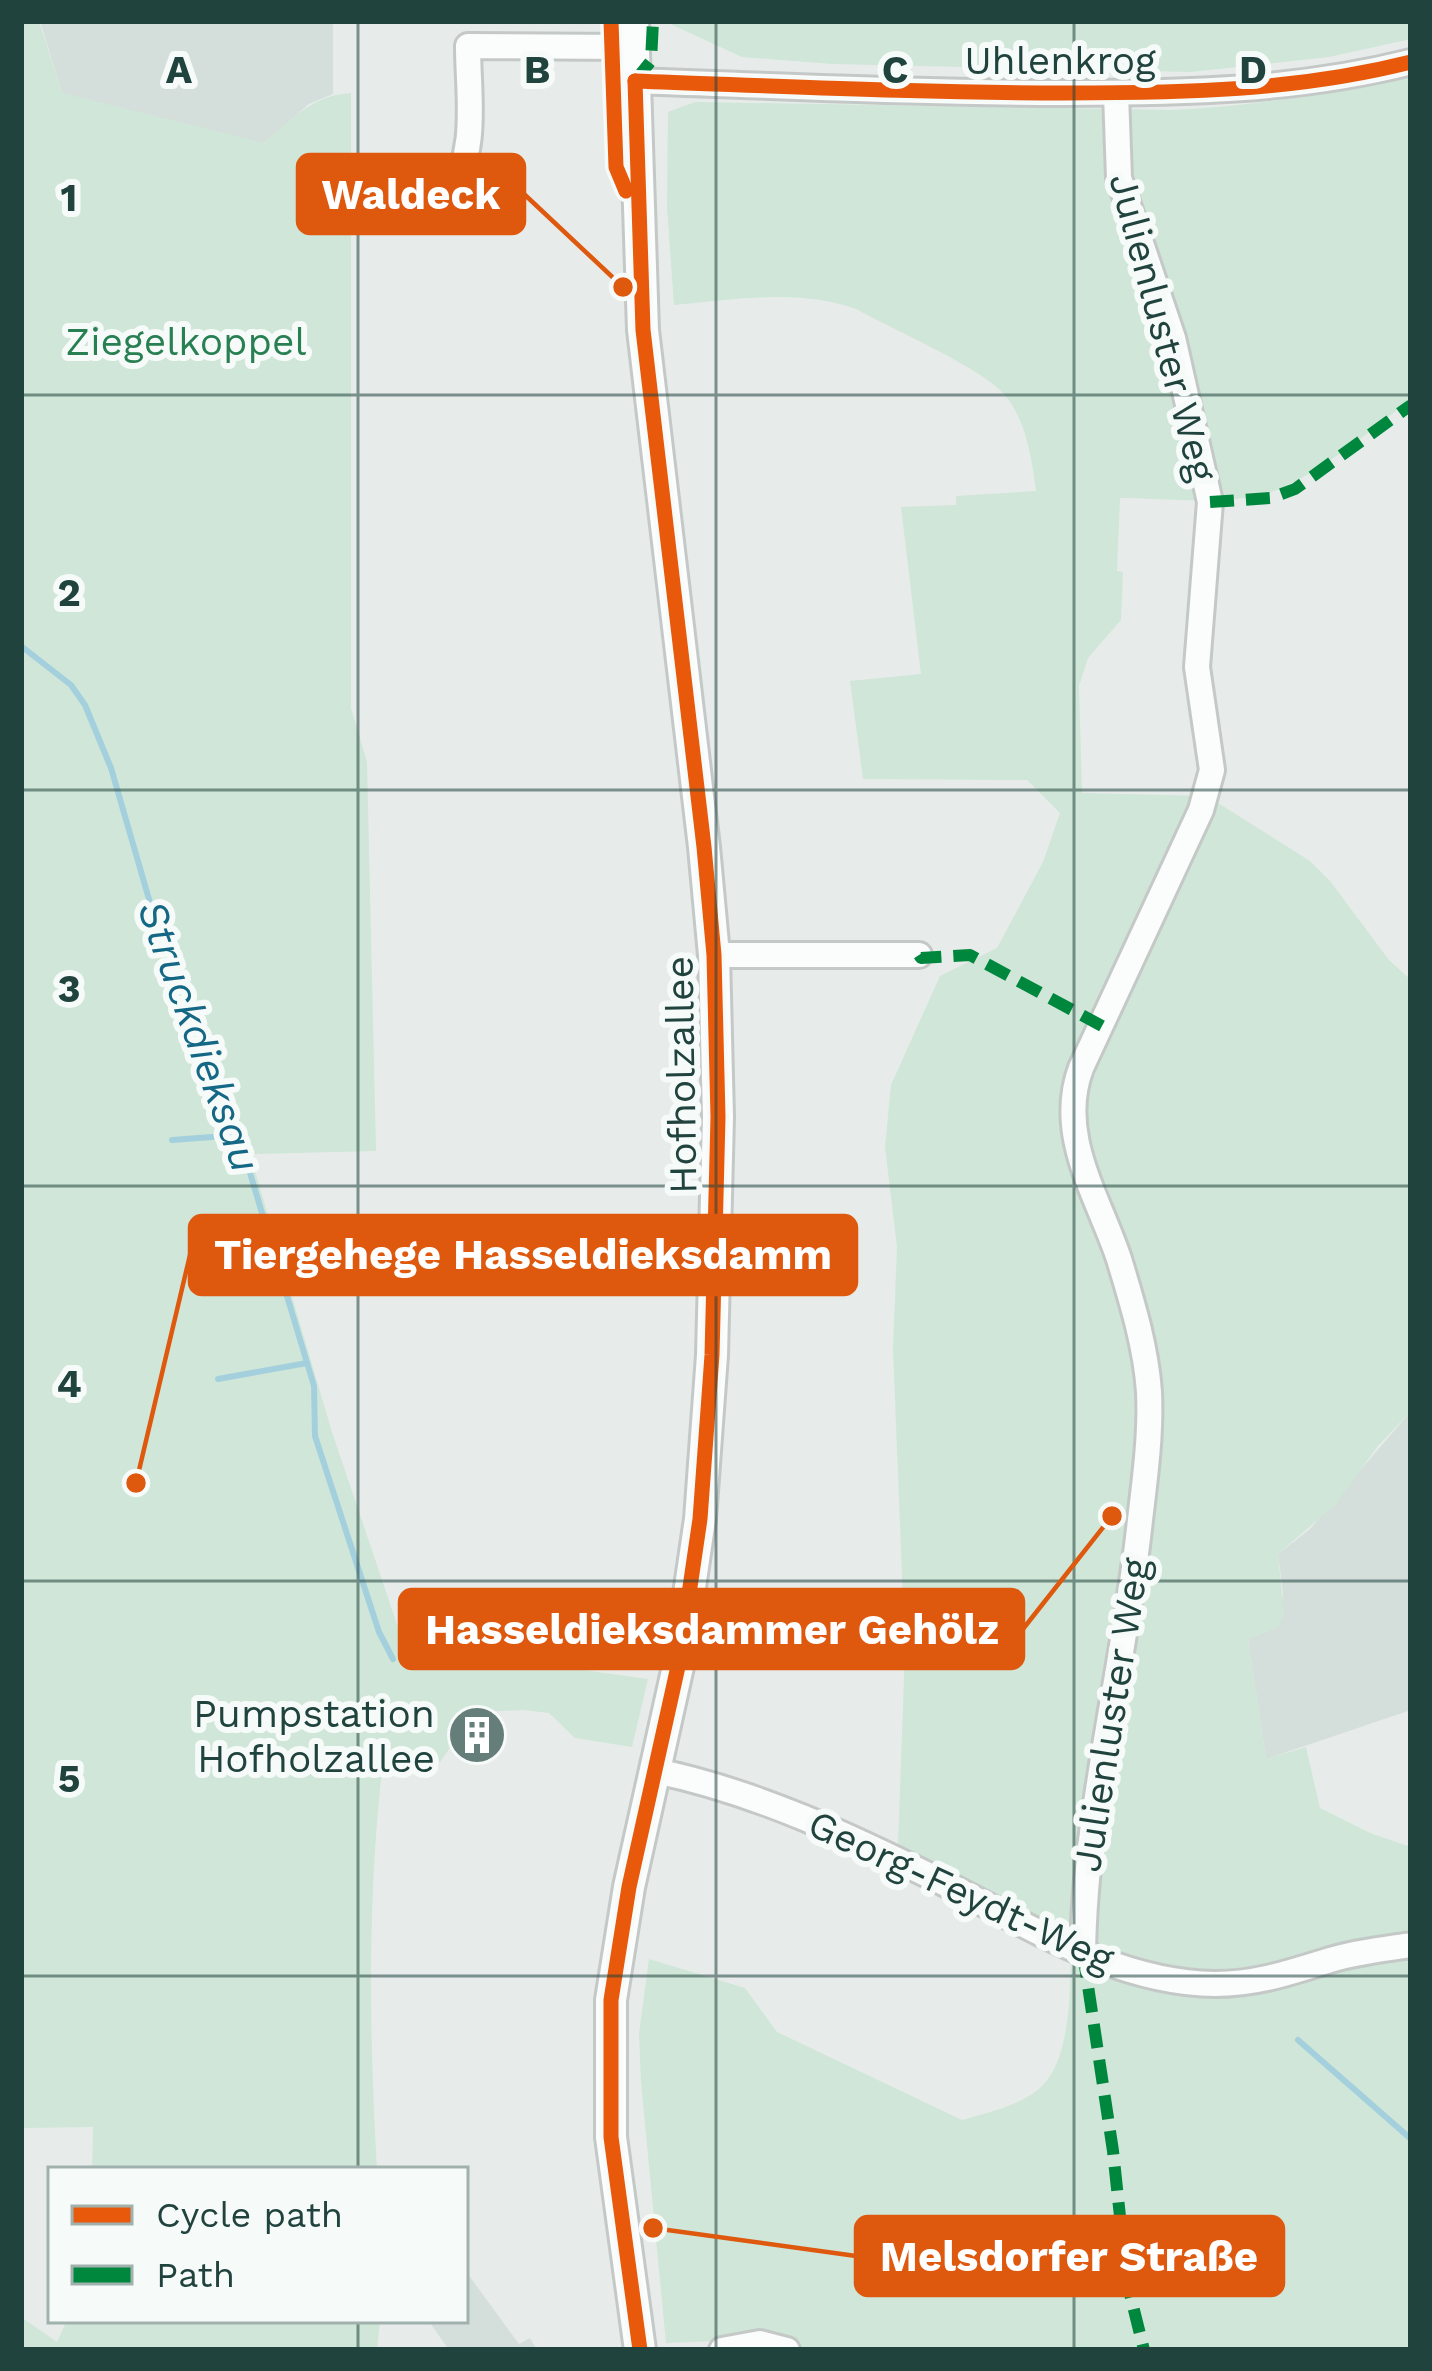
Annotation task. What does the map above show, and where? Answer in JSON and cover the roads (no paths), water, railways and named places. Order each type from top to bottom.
[{"type":"street","name":"Hofholzallee","points":[[633,34],[643,330],[714,955],[718,1117],[707,1432],[680,1662],[628,1887],[609,2036],[611,2138],[640,2350]]},
{"type":"street","points":[[448,194],[461,176],[469,150],[468,46],[633,34]]},
{"type":"street","name":"Uhlenkrog","points":[[634,81],[982,93],[1236,92],[1333,80],[1411,62]]},
{"type":"street","name":"Julienluster Weg","points":[[1083,1953],[1087,1862],[1137,1549],[1149,1393],[1141,1339],[1118,1257],[1076,1142],[1073,1097],[1082,1067],[1202,809],[1213,770],[1197,667],[1210,502],[1172,338],[1120,178],[1116,93]]},
{"type":"street","points":[[714,955],[919,955]]},
{"type":"street","name":"Georg-Feydt-Weg","points":[[656,1772],[701,1780],[784,1809],[1119,1967],[1228,1984],[1270,1979],[1331,1960],[1411,1945]]},
{"type":"street","points":[[722,2350],[760,2344],[787,2350]]},
{"type":"waterway","name":"Struckdieksau","points":[[21,646],[71,685],[85,705],[111,768],[162,944],[226,1093],[314,1386],[315,1436],[379,1632],[393,1659]]},
{"type":"waterway","points":[[172,1140],[238,1135]]},
{"type":"waterway","points":[[218,1379],[307,1363]]},
{"type":"waterway","name":"Struckdieksau","points":[[1298,2040],[1411,2139]]},
{"type":"place","name":"Waldeck","points":[[623,287]]},
{"type":"place","name":"Tiergehege Hasseldieksdamm","points":[[136,1483]]},
{"type":"place","name":"Hasseldieksdammer Gehölz","points":[[1112,1516]]},
{"type":"place","name":"Pumpstation Hofholzallee","points":[[477,1735]]},
{"type":"place","name":"Melsdorfer Straße","points":[[653,2228]]},
{"type":"park label","name":"Ziegelkoppel","points":[[186,341]]}]
